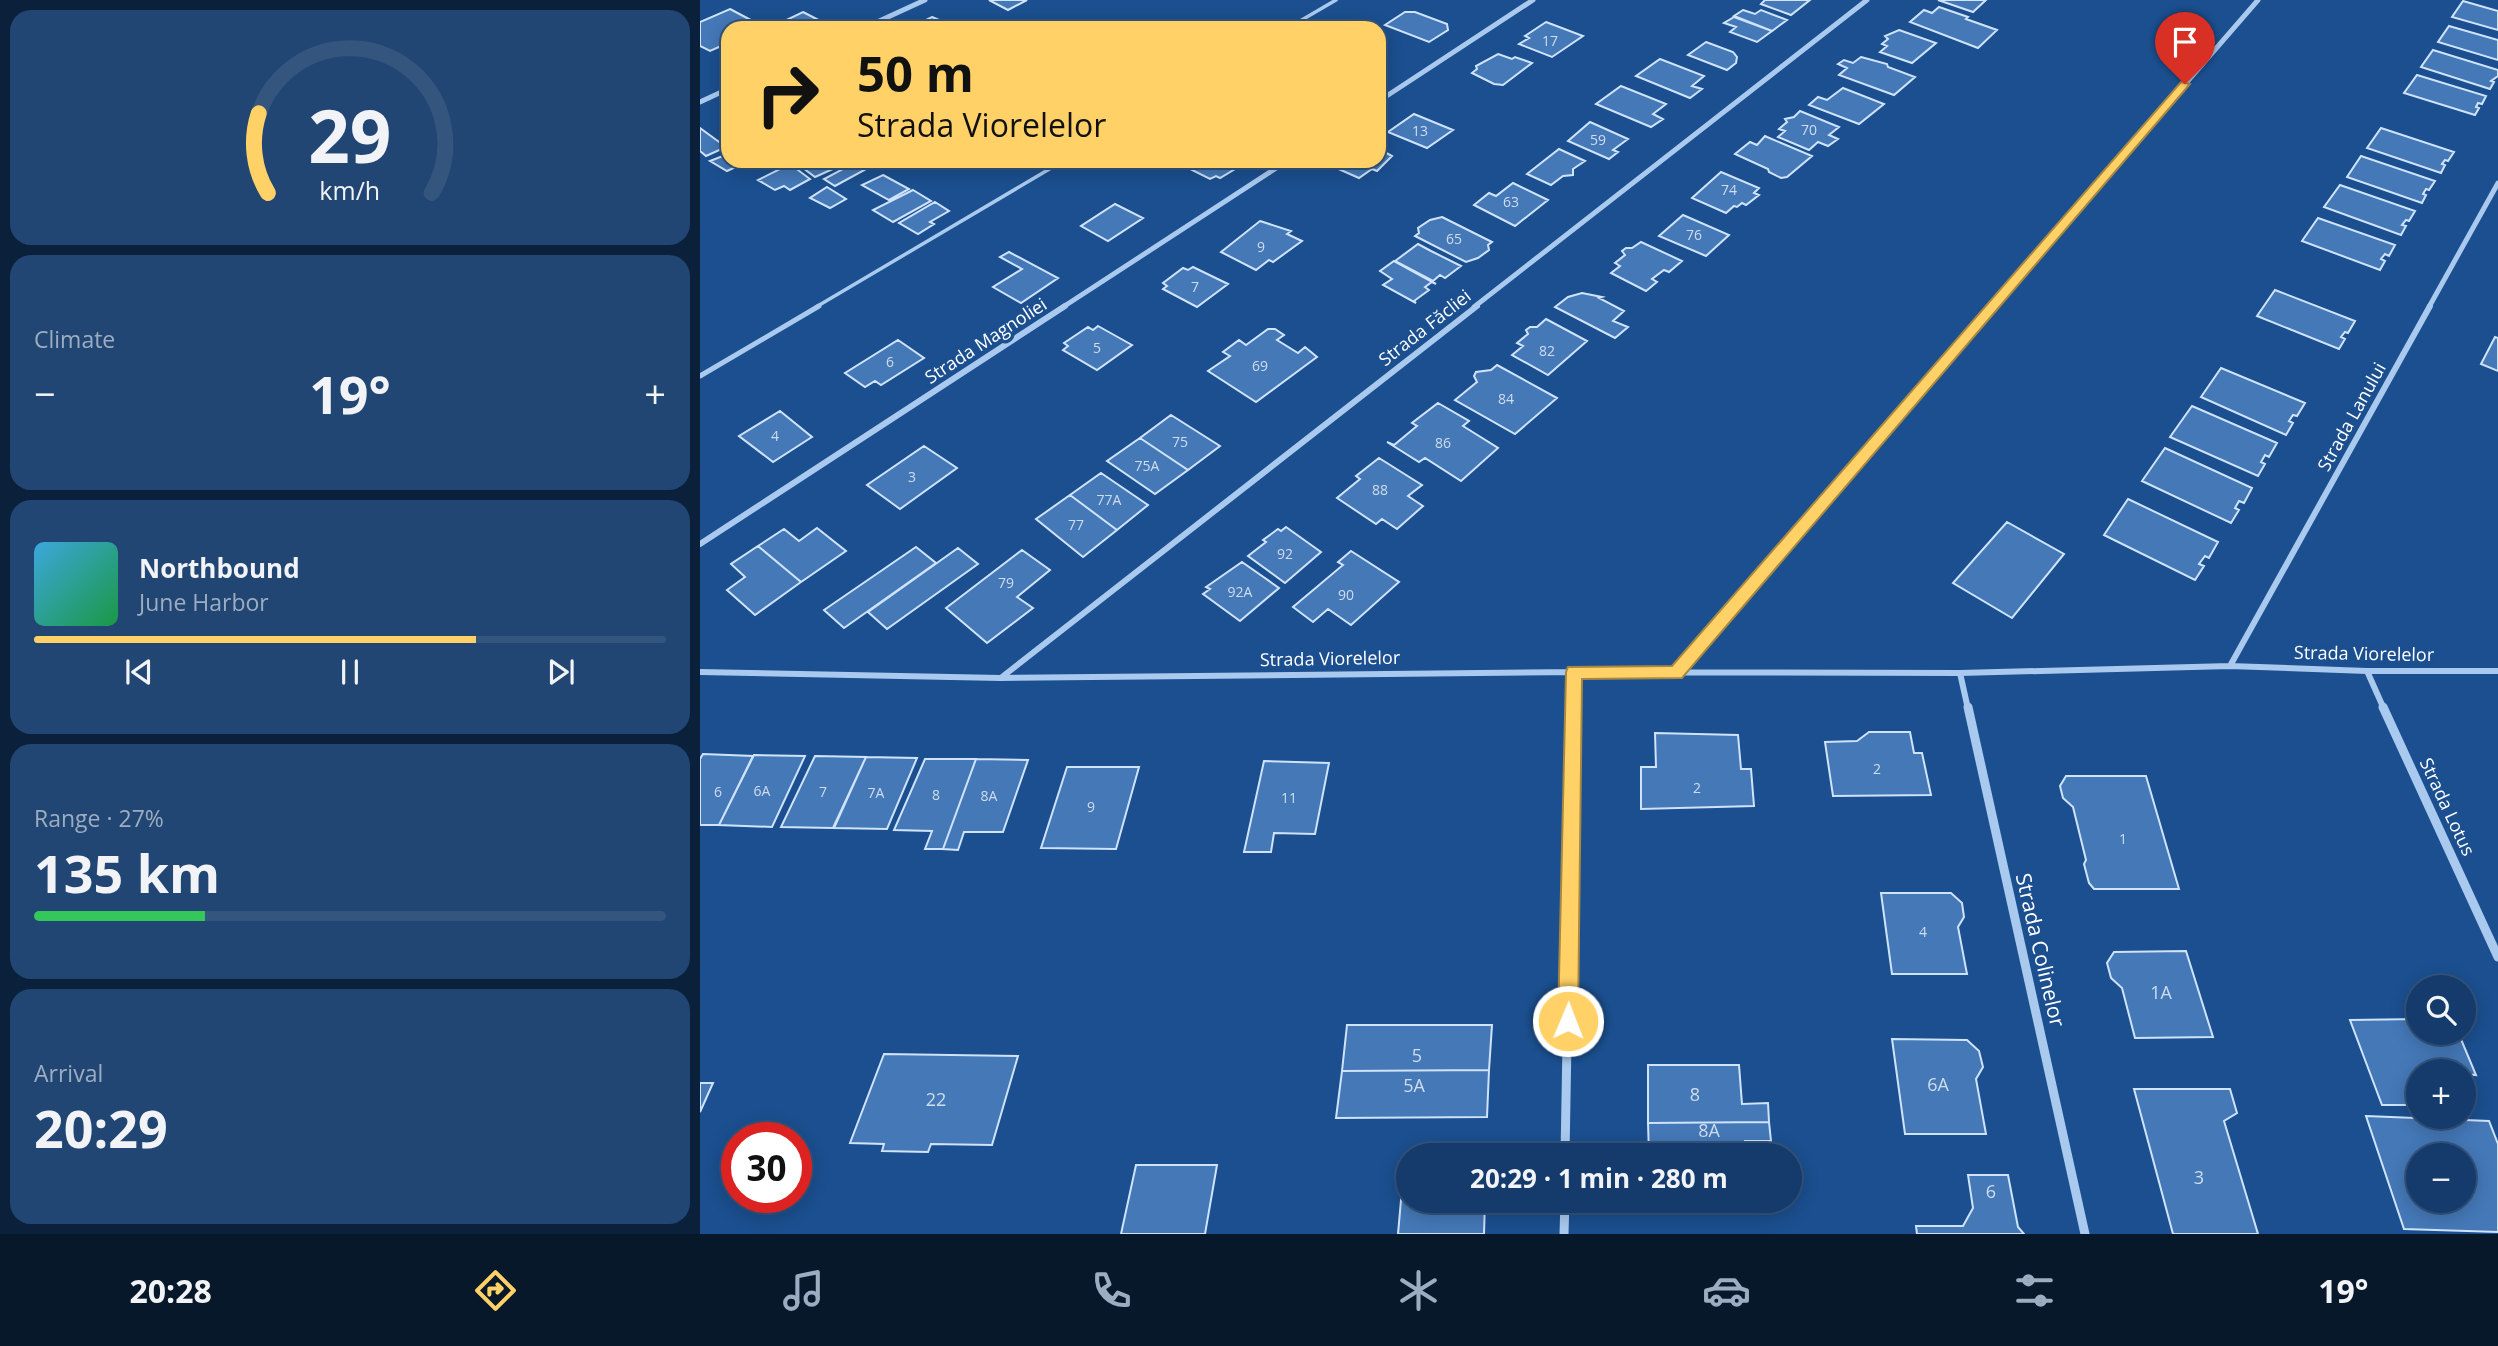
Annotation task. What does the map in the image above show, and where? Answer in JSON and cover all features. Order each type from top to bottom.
[{"type":"street","points":[[879,21],[925,0]]},
{"type":"street","points":[[1386,96],[1533,0]]},
{"type":"street","name":"Strada Făcliei","points":[[1001,678],[1867,0]]},
{"type":"street","points":[[1676,673],[2258,0]]},
{"type":"street","points":[[700,102],[721,92]]},
{"type":"street","name":"Strada Magnoliei","points":[[700,544],[1276,168]]},
{"type":"street","name":"Strada Lanului","points":[[2230,666],[2498,183]]},
{"type":"street","name":"Strada Viorelelor","points":[[700,672],[1001,678],[1574,672],[1960,674],[2230,666],[2368,671],[2498,671]]},
{"type":"street","name":"Strada Lotus","points":[[2368,671],[2498,957]]},
{"type":"street","points":[[1565,1143],[1574,672]]},
{"type":"street","name":"Strada Colinelor","points":[[1960,674],[2085,1234]]},
{"type":"street","points":[[1564,1234],[1565,1213]]},
{"type":"lane","points":[[1300,21],[1336,0]]},
{"type":"lane","points":[[700,376],[1051,168]]},
{"type":"building","points":[[989,0],[1027,0],[1008,10]]},
{"type":"building","points":[[1765,0],[1810,0],[1791,15],[1761,4]]},
{"type":"building","points":[[1938,0],[1986,0],[1973,12]]},
{"type":"building","points":[[2463,1],[2498,11],[2498,30],[2452,17]]},
{"type":"building","points":[[1939,7],[1997,30],[1978,48],[1910,22],[1924,10],[1932,13]]},
{"type":"building","points":[[730,9],[753,21],[721,21],[721,46],[710,51],[700,46],[700,22]]},
{"type":"building","points":[[1743,10],[1755,14],[1761,10],[1787,20],[1772,31],[1734,16]]},
{"type":"building","points":[[803,12],[820,21],[784,21]]},
{"type":"building","points":[[1405,12],[1415,12],[1447,24],[1448,30],[1429,42],[1386,24]]},
{"type":"building","points":[[932,17],[941,21],[924,21]]},
{"type":"building","points":[[1734,17],[1772,31],[1757,42],[1730,32],[1736,27],[1724,23]]},
{"type":"building","points":[[1546,22],[1583,36],[1552,57],[1519,44],[1529,38],[1525,36]]},
{"type":"building","points":[[2449,26],[2498,40],[2498,60],[2438,42]]},
{"type":"building","points":[[1899,30],[1936,43],[1912,63],[1880,52],[1887,46],[1882,44],[1888,39],[1885,36]]},
{"type":"building","points":[[1706,42],[1733,52],[1737,57],[1736,63],[1727,70],[1688,55]]},
{"type":"building","points":[[2433,50],[2498,70],[2498,76],[2491,81],[2494,82],[2490,89],[2421,67]]},
{"type":"building","points":[[1498,54],[1532,63],[1503,85],[1494,84],[1472,73],[1477,69],[1476,66]]},
{"type":"building","points":[[1861,57],[1887,64],[1888,67],[1915,77],[1894,95],[1839,75],[1847,68],[1838,64],[1844,60],[1853,63]]},
{"type":"building","points":[[1660,59],[1704,76],[1692,86],[1702,89],[1690,98],[1636,76]]},
{"type":"building","points":[[2417,75],[2486,96],[2482,104],[2478,103],[2476,107],[2479,108],[2475,115],[2404,93]]},
{"type":"building","points":[[1621,86],[1666,104],[1653,114],[1663,119],[1651,127],[1596,104]]},
{"type":"building","points":[[1843,88],[1884,104],[1859,124],[1809,105],[1818,97],[1827,100]]},
{"type":"building","points":[[1800,111],[1839,127],[1829,135],[1838,139],[1828,146],[1818,142],[1809,150],[1778,137],[1785,131],[1779,129],[1787,122],[1785,119],[1794,117]]},
{"type":"building","points":[[1414,114],[1453,130],[1427,148],[1388,132]]},
{"type":"building","points":[[1590,122],[1628,139],[1613,150],[1618,152],[1609,159],[1568,141]]},
{"type":"building","points":[[700,128],[721,143],[721,149],[706,156],[700,151]]},
{"type":"building","points":[[2381,128],[2454,152],[2448,161],[2445,160],[2442,164],[2445,165],[2441,173],[2367,148]]},
{"type":"building","points":[[1765,136],[1812,156],[1787,177],[1781,178],[1735,154],[1750,142],[1757,145]]},
{"type":"building","points":[[1559,149],[1585,161],[1573,169],[1573,175],[1563,176],[1551,185],[1527,174]]},
{"type":"building","points":[[2361,156],[2435,181],[2423,194],[2426,195],[2422,203],[2347,177]]},
{"type":"building","points":[[721,157],[721,167],[710,161]]},
{"type":"building","points":[[782,168],[795,168],[810,179],[790,190],[784,186],[775,190],[758,180]]},
{"type":"building","points":[[803,168],[835,168],[815,177]]},
{"type":"building","points":[[845,168],[868,168],[835,186],[824,179]]},
{"type":"building","points":[[1188,168],[1237,168],[1220,178],[1216,176],[1210,179]]},
{"type":"building","points":[[1336,168],[1380,168],[1377,171],[1372,169],[1359,178]]},
{"type":"building","points":[[1721,172],[1759,188],[1754,193],[1759,195],[1746,205],[1742,203],[1734,206],[1726,213],[1692,198]]},
{"type":"building","points":[[883,175],[909,189],[889,200],[862,185]]},
{"type":"building","points":[[1513,183],[1548,200],[1515,226],[1474,205],[1489,193],[1496,196]]},
{"type":"building","points":[[2340,185],[2415,211],[2409,221],[2406,220],[2402,225],[2406,226],[2401,235],[2324,207]]},
{"type":"building","points":[[827,187],[846,199],[830,208],[810,198]]},
{"type":"building","points":[[913,190],[931,201],[893,222],[873,210]]},
{"type":"building","points":[[935,202],[949,211],[930,222],[934,224],[918,234],[899,223]]},
{"type":"building","points":[[1115,204],[1143,218],[1108,241],[1081,226]]},
{"type":"building","points":[[1683,215],[1729,235],[1706,256],[1659,236]]},
{"type":"building","points":[[1442,217],[1492,242],[1488,245],[1489,250],[1466,262],[1415,236],[1419,233],[1418,228],[1430,220]]},
{"type":"building","points":[[2318,218],[2395,245],[2389,256],[2385,254],[2381,259],[2385,261],[2380,270],[2302,241]]},
{"type":"building","points":[[1260,221],[1291,231],[1287,234],[1302,241],[1273,262],[1269,260],[1256,270],[1221,252]]},
{"type":"building","points":[[1641,242],[1682,261],[1669,272],[1664,270],[1652,279],[1657,282],[1646,291],[1611,273],[1620,266],[1615,263],[1625,255],[1622,251]]},
{"type":"building","points":[[1418,244],[1461,266],[1445,278],[1440,275],[1433,281],[1395,261]]},
{"type":"building","points":[[1009,252],[1058,278],[1021,303],[993,287],[1022,269],[1000,257]]},
{"type":"building","points":[[1394,261],[1436,284],[1432,282],[1425,287],[1429,290],[1414,301],[1416,303],[1383,285],[1392,279],[1380,271]]},
{"type":"building","points":[[1193,267],[1228,284],[1197,307],[1163,289],[1167,286],[1163,283],[1183,268],[1188,270]]},
{"type":"building","points":[[2275,290],[2355,321],[2348,333],[2345,332],[2341,337],[2345,339],[2339,349],[2257,316]]},
{"type":"building","points":[[1582,293],[1602,297],[1599,298],[1624,311],[1613,321],[1628,327],[1615,338],[1555,307],[1568,297]]},
{"type":"building","points":[[1546,319],[1587,341],[1548,375],[1512,355],[1523,346],[1517,343],[1528,334],[1526,330],[1537,327]]},
{"type":"building","points":[[1098,326],[1132,345],[1097,370],[1063,350],[1068,346],[1064,343],[1088,327],[1093,330]]},
{"type":"building","points":[[1268,329],[1275,329],[1284,335],[1277,340],[1298,353],[1305,347],[1317,357],[1256,402],[1208,371],[1230,356],[1223,352],[1239,340],[1246,345]]},
{"type":"building","points":[[2495,337],[2498,338],[2498,371],[2481,364]]},
{"type":"building","points":[[898,340],[924,358],[881,385],[875,381],[865,387],[845,373]]},
{"type":"building","points":[[1497,365],[1557,398],[1515,434],[1455,400],[1477,382],[1474,376],[1476,372],[1491,370]]},
{"type":"building","points":[[2221,368],[2305,403],[2297,416],[2293,415],[2289,421],[2293,423],[2286,435],[2201,397]]},
{"type":"building","points":[[1438,403],[1469,421],[1463,426],[1498,448],[1461,481],[1425,458],[1419,462],[1387,442],[1394,445],[1417,426],[1412,423]]},
{"type":"building","points":[[2192,406],[2277,443],[2269,457],[2265,455],[2261,462],[2265,464],[2258,476],[2170,437]]},
{"type":"building","points":[[780,411],[812,437],[773,462],[739,436]]},
{"type":"building","points":[[1171,415],[1220,446],[1188,470],[1140,438]]},
{"type":"building","points":[[1140,438],[1188,470],[1155,494],[1107,461]]},
{"type":"building","points":[[924,446],[957,468],[900,509],[867,485]]},
{"type":"building","points":[[2165,448],[2252,488],[2244,503],[2239,501],[2235,508],[2239,510],[2231,523],[2142,481]]},
{"type":"building","points":[[1379,458],[1422,485],[1408,496],[1423,506],[1397,529],[1382,519],[1376,524],[1337,498],[1360,479],[1356,476]]},
{"type":"building","points":[[1101,473],[1148,505],[1117,530],[1070,495]]},
{"type":"building","points":[[1070,495],[1117,530],[1083,557],[1036,519]]},
{"type":"building","points":[[2128,499],[2218,542],[2209,558],[2205,556],[2199,564],[2204,566],[2195,580],[2104,535]]},
{"type":"building","points":[[2007,522],[2064,554],[2012,618],[1953,583]]},
{"type":"building","points":[[1286,527],[1321,552],[1285,583],[1248,556],[1266,542],[1263,540],[1278,529],[1281,531]]},
{"type":"building","points":[[817,528],[846,551],[801,582],[758,546],[784,529],[799,541]]},
{"type":"building","points":[[758,546],[801,582],[755,615],[727,590],[745,577],[731,564]]},
{"type":"building","points":[[916,547],[936,563],[844,628],[824,610]]},
{"type":"building","points":[[958,548],[978,564],[887,629],[868,612]]},
{"type":"building","points":[[1022,550],[1050,570],[1017,597],[1033,608],[987,643],[946,608]]},
{"type":"building","points":[[1351,551],[1399,582],[1351,625],[1328,609],[1313,622],[1293,607],[1343,565],[1338,562]]},
{"type":"building","points":[[1242,562],[1279,588],[1240,621],[1203,594],[1210,589],[1206,587]]},
{"type":"building","points":[[1869,732],[1910,732],[1914,753],[1922,753],[1931,795],[1833,796],[1825,742],[1857,741]]},
{"type":"building","points":[[1655,733],[1738,735],[1741,769],[1751,769],[1754,806],[1641,809],[1641,767],[1656,767]]},
{"type":"building","points":[[703,754],[753,756],[719,825],[700,825],[700,759]]},
{"type":"building","points":[[754,755],[805,756],[772,827],[719,825]]},
{"type":"building","points":[[815,756],[866,757],[833,828],[781,827]]},
{"type":"building","points":[[866,757],[917,758],[887,829],[834,828]]},
{"type":"building","points":[[925,759],[976,759],[943,849],[925,849],[932,831],[894,830]]},
{"type":"building","points":[[976,759],[1028,760],[1003,832],[964,832],[958,850],[943,849]]},
{"type":"building","points":[[1264,761],[1329,763],[1315,834],[1274,833],[1271,852],[1244,852]]},
{"type":"building","points":[[1067,767],[1139,767],[1116,849],[1041,848]]},
{"type":"building","points":[[2066,776],[2146,776],[2179,889],[2094,889],[2089,883],[2084,864],[2086,860],[2073,807],[2063,798],[2060,786]]},
{"type":"building","points":[[1881,893],[1951,893],[1962,903],[1964,917],[1958,927],[1967,974],[1892,974]]},
{"type":"building","points":[[2186,951],[2213,1037],[2135,1038],[2122,988],[2111,978],[2107,963],[2114,952]]},
{"type":"building","points":[[2406,1019],[2406,1045],[2463,1045],[2469,1059],[2406,1059],[2406,1105],[2382,1105],[2350,1020]]},
{"type":"building","points":[[1347,1025],[1492,1025],[1489,1070],[1342,1071]]},
{"type":"building","points":[[1892,1039],[1967,1040],[1979,1051],[1983,1067],[1976,1079],[1986,1134],[1905,1134]]},
{"type":"building","points":[[884,1054],[1018,1056],[992,1145],[931,1144],[928,1152],[882,1151],[884,1144],[850,1143]]},
{"type":"building","points":[[1648,1065],[1739,1065],[1742,1104],[1768,1103],[1769,1122],[1648,1123]]},
{"type":"building","points":[[1489,1070],[1487,1117],[1336,1118],[1342,1071]]},
{"type":"building","points":[[700,1083],[713,1083],[700,1112]]},
{"type":"building","points":[[2134,1089],[2230,1089],[2237,1113],[2224,1121],[2258,1234],[2173,1234]]},
{"type":"building","points":[[2366,1116],[2406,1118],[2406,1129],[2476,1129],[2476,1120],[2489,1121],[2498,1144],[2498,1232],[2404,1229]]},
{"type":"building","points":[[1769,1122],[1771,1141],[1649,1143],[1648,1123]]},
{"type":"building","points":[[1136,1165],[1217,1165],[1205,1234],[1121,1234]]},
{"type":"building","points":[[1968,1175],[2008,1175],[2018,1227],[2024,1234],[1917,1234],[1916,1226],[1963,1226],[1973,1208]]},
{"type":"building","points":[[1400,1213],[1485,1213],[1484,1234],[1398,1234]]},
{"type":"route","points":[[1568,1021],[1574,672],[1676,673],[2185,84]]}]
